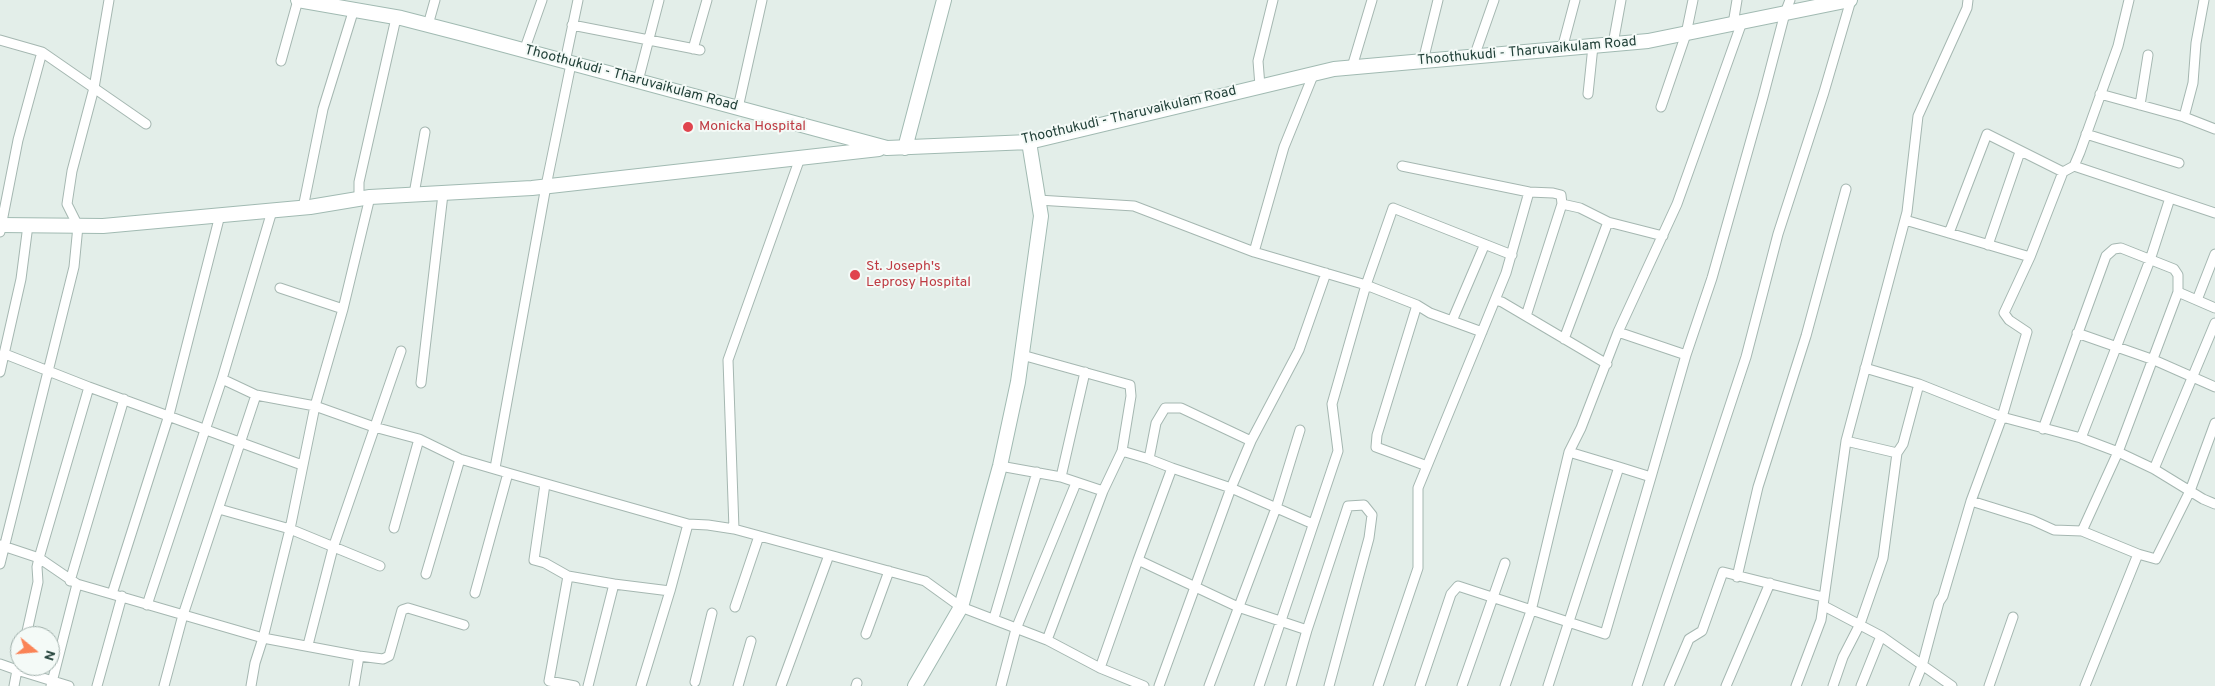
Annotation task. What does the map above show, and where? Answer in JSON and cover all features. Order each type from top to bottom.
[{"type":"main road","name":"Thoothukudi - Tharuvaikulam Road","points":[[298,0],[330,2],[428,25],[887,148],[1029,142],[1314,73],[1352,67],[1648,41],[1851,0]]},
{"type":"main road","points":[[905,148],[944,0]]},
{"type":"main road","points":[[916,686],[962,607],[1000,466],[1022,354],[1040,216],[1029,142]]},
{"type":"main road","points":[[0,228],[103,226],[272,211],[365,198],[546,186],[887,148]]},
{"type":"street","points":[[0,564],[2,545],[50,371],[74,267],[78,226],[66,204],[72,172],[94,88],[109,0]]},
{"type":"street","points":[[280,61],[298,0]]},
{"type":"street","points":[[428,25],[435,0]]},
{"type":"street","points":[[524,51],[542,0]]},
{"type":"street","points":[[495,468],[568,63],[572,25],[578,0]]},
{"type":"street","points":[[638,81],[647,39],[659,0]]},
{"type":"street","points":[[572,25],[696,49],[707,0]]},
{"type":"street","points":[[738,108],[762,0]]},
{"type":"street","points":[[1260,86],[1258,61],[1273,0]]},
{"type":"street","points":[[1352,67],[1372,0]]},
{"type":"street","points":[[1423,61],[1438,0]]},
{"type":"street","points":[[1474,56],[1494,0]]},
{"type":"street","points":[[1562,49],[1575,0]]},
{"type":"street","points":[[1613,44],[1620,0]]},
{"type":"street","points":[[1661,107],[1686,34],[1694,0]]},
{"type":"street","points":[[1505,686],[1531,611],[1569,452],[1607,364],[1618,332],[1663,236],[1700,142],[1738,23],[1737,0]]},
{"type":"street","points":[[1420,686],[1452,594],[1458,586],[1605,634],[1686,354],[1712,278],[1790,0]]},
{"type":"street","points":[[1637,686],[1746,356],[1778,234],[1851,0]]},
{"type":"street","points":[[1796,686],[1821,620],[1846,441],[1905,220],[1918,116],[1967,8],[1968,0]]},
{"type":"street","points":[[1914,686],[1922,666],[1939,602],[1943,596],[1971,501],[2002,417],[2027,332],[2009,320],[2004,314],[2030,257],[2063,172],[2074,166],[2118,46],[2129,0]]},
{"type":"street","points":[[2184,117],[2193,83],[2196,43],[2204,0]]},
{"type":"street","points":[[303,208],[324,108],[354,9]]},
{"type":"street","points":[[251,686],[255,663],[290,529],[315,406],[343,309],[365,198],[361,174],[396,18]]},
{"type":"street","points":[[0,40],[42,52],[146,124]]},
{"type":"street","points":[[1588,94],[1593,46]]},
{"type":"street","points":[[0,228],[18,140],[42,52]]},
{"type":"street","points":[[2140,105],[2148,55]]},
{"type":"street","points":[[1254,252],[1284,147],[1314,73]]},
{"type":"street","points":[[2100,94],[2184,117],[2215,128]]},
{"type":"street","points":[[414,194],[425,132]]},
{"type":"street","points":[[1949,233],[1988,134],[2020,152],[2063,172]]},
{"type":"street","points":[[2086,134],[2179,163]]},
{"type":"street","points":[[1988,245],[2020,152]]},
{"type":"street","points":[[734,529],[728,360],[800,158]]},
{"type":"street","points":[[1402,166],[1529,192],[1561,195],[1562,204],[1526,316]]},
{"type":"street","points":[[2074,166],[2215,213]]},
{"type":"street","points":[[1737,577],[1758,487],[1806,336],[1846,188]]},
{"type":"street","points":[[1378,686],[1418,568],[1418,488],[1512,256],[1529,192]]},
{"type":"street","points":[[421,383],[444,194]]},
{"type":"street","points":[[2081,438],[2150,260],[2170,198]]},
{"type":"street","points":[[1038,200],[1134,206],[1254,252],[1366,285],[1418,305],[1430,313],[1482,332]]},
{"type":"street","points":[[1562,204],[1580,208],[1608,222],[1663,236]]},
{"type":"street","points":[[1259,686],[1338,451],[1332,404],[1366,285],[1394,208],[1512,256]]},
{"type":"street","points":[[147,605],[222,379],[272,211]]},
{"type":"street","points":[[112,594],[169,415],[220,215]]},
{"type":"street","points":[[1905,220],[2030,257]]},
{"type":"street","points":[[1564,339],[1608,222]]},
{"type":"street","points":[[0,372],[21,279],[28,226]]},
{"type":"street","points":[[1452,321],[1484,246]]},
{"type":"street","points":[[2043,429],[2106,256],[2114,249],[2121,248],[2174,269],[2178,275],[2178,292],[2118,452],[2082,532]]},
{"type":"street","points":[[2197,300],[2215,254]]},
{"type":"street","points":[[1159,686],[1194,585],[1231,488],[1251,441],[1299,350],[1326,273]]},
{"type":"street","points":[[280,288],[343,309]]},
{"type":"street","points":[[2178,292],[2215,308]]},
{"type":"street","points":[[1495,300],[1502,302],[1607,364]]},
{"type":"street","points":[[1418,305],[1377,435],[1376,447],[1427,466]]},
{"type":"street","points":[[2154,469],[2215,323]]},
{"type":"street","points":[[1618,332],[1686,354]]},
{"type":"street","points":[[2077,333],[2154,360],[2215,386]]},
{"type":"street","points":[[308,645],[334,548],[401,351]]},
{"type":"street","points":[[4,354],[302,465]]},
{"type":"street","points":[[1022,354],[1130,385],[1131,396],[1122,451],[1103,491],[1047,640]]},
{"type":"street","points":[[1865,368],[1919,384],[2002,417],[2081,438],[2118,452],[2154,469],[2215,504]]},
{"type":"street","points":[[1061,477],[1085,372]]},
{"type":"street","points":[[222,379],[256,395],[315,406],[419,439],[460,459],[545,484],[688,524],[734,529],[925,581],[962,607],[1047,640],[1100,668],[1144,686]]},
{"type":"street","points":[[1833,686],[1843,658],[1860,624],[1883,558],[1897,453],[1902,444],[1919,384]]},
{"type":"street","points":[[28,626],[38,582],[37,567],[39,558],[89,387]]},
{"type":"street","points":[[164,686],[183,615],[256,395]]},
{"type":"street","points":[[51,684],[74,582],[124,399]]},
{"type":"street","points":[[1148,459],[1156,424],[1165,408],[1181,408],[1251,441]]},
{"type":"street","points":[[1971,501],[2032,520],[2054,530],[2082,532],[2138,554],[2156,558],[2190,491],[2215,423]]},
{"type":"street","points":[[1209,686],[1276,508],[1300,430]]},
{"type":"street","points":[[394,528],[419,439]]},
{"type":"street","points":[[1846,441],[1897,453]]},
{"type":"street","points":[[1122,451],[1231,488],[1313,524]]},
{"type":"street","points":[[1569,452],[1651,477]]},
{"type":"street","points":[[426,574],[460,459]]},
{"type":"street","points":[[1000,466],[1061,477],[1103,491]]},
{"type":"street","points":[[1100,668],[1172,468]]},
{"type":"street","points":[[1548,686],[1570,624],[1619,468]]},
{"type":"street","points":[[994,618],[1037,472]]},
{"type":"street","points":[[475,593],[508,473]]},
{"type":"street","points":[[1001,686],[1016,629],[1076,483]]},
{"type":"street","points":[[545,484],[534,560],[545,563],[568,576],[670,591]]},
{"type":"street","points":[[1291,686],[1307,630],[1348,506],[1364,505],[1372,515],[1368,538],[1329,686]]},
{"type":"street","points":[[219,509],[290,529],[380,566]]},
{"type":"street","points":[[641,686],[688,524]]},
{"type":"street","points":[[735,607],[759,536]]},
{"type":"street","points":[[2,545],[39,558],[74,582],[147,605],[263,638],[359,656],[383,659],[388,656],[402,610],[408,608],[464,625]]},
{"type":"street","points":[[2085,686],[2138,554]]},
{"type":"street","points":[[781,686],[829,555]]},
{"type":"street","points":[[1138,560],[1238,607],[1307,630]]},
{"type":"street","points":[[1462,686],[1505,563]]},
{"type":"street","points":[[866,634],[889,570]]},
{"type":"street","points":[[1669,686],[1689,639],[1702,631],[1723,572],[1737,577],[1770,583],[1824,601],[1881,636],[1952,686]]},
{"type":"street","points":[[568,576],[549,681],[575,686]]},
{"type":"street","points":[[1726,686],[1770,583]]},
{"type":"street","points":[[588,686],[614,584]]},
{"type":"street","points":[[97,686],[122,596]]},
{"type":"street","points":[[698,685],[712,613]]},
{"type":"street","points":[[1989,686],[2013,617]]},
{"type":"street","points":[[1861,686],[1881,636]]},
{"type":"street","points":[[738,686],[751,641]]},
{"type":"street","points":[[354,686],[359,656]]},
{"type":"street","points":[[32,676],[51,684],[69,686]]},
{"type":"place","name":"Monicka Hospital","points":[[688,127]]},
{"type":"place","name":"St. Joseph's Leprosy Hospital","points":[[855,275]]}]
